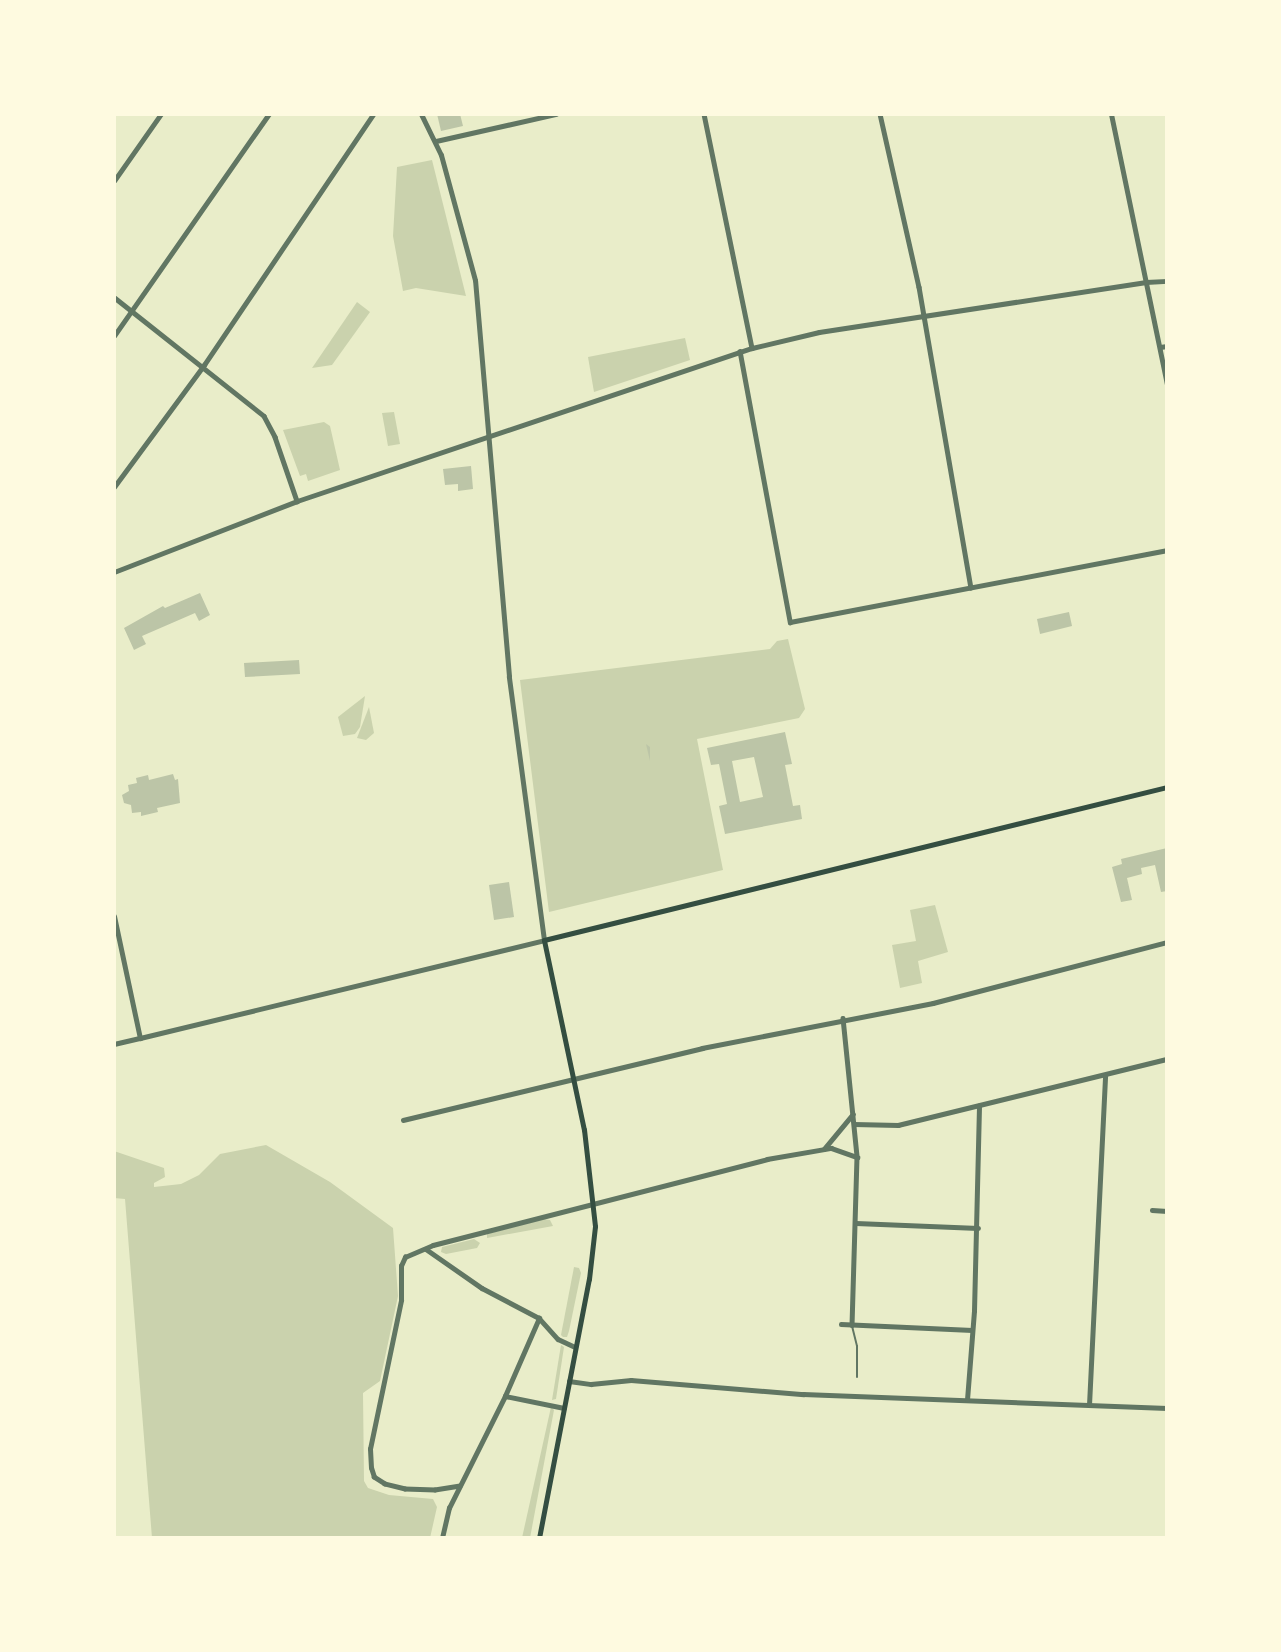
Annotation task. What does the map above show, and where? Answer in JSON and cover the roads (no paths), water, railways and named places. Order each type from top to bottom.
[{"type":"main road","points":[[539,1538],[592,1256],[594,1205],[574,1079],[544,940],[1167,787]]},
{"type":"street","points":[[114,181],[161,114]]},
{"type":"street","points":[[114,336],[268,114]]},
{"type":"street","points":[[114,487],[204,365],[373,114]]},
{"type":"street","points":[[114,1045],[544,940],[516,736],[475,280],[436,141],[421,114]]},
{"type":"street","points":[[436,141],[556,114]]},
{"type":"street","points":[[704,114],[752,348]]},
{"type":"street","points":[[880,114],[923,315],[971,588]]},
{"type":"street","points":[[1111,114],[1167,384]]},
{"type":"street","points":[[114,572],[298,501],[740,351],[819,332],[1167,281]]},
{"type":"street","points":[[114,297],[204,365],[254,407],[270,426],[298,501]]},
{"type":"street","points":[[1160,348],[1167,346]]},
{"type":"street","points":[[740,351],[790,622],[1167,550]]},
{"type":"street","points":[[114,916],[140,1038]]},
{"type":"street","points":[[403,1120],[843,1018],[933,1003],[1167,942]]},
{"type":"street","points":[[843,1018],[858,1157],[852,1325]]},
{"type":"street","points":[[854,1124],[898,1125],[1167,1059]]},
{"type":"street","points":[[1089,1405],[1105,1076]]},
{"type":"street","points":[[967,1400],[978,1228],[979,1106]]},
{"type":"street","points":[[824,1149],[853,1114]]},
{"type":"street","points":[[460,1486],[435,1490],[405,1489],[385,1484],[374,1477],[371,1468],[370,1450],[401,1300],[401,1266],[405,1257],[425,1248],[756,1162],[824,1149],[858,1157]]},
{"type":"street","points":[[1152,1210],[1167,1211]]},
{"type":"street","points":[[856,1223],[978,1228]]},
{"type":"street","points":[[425,1248],[482,1287],[539,1318],[558,1339],[575,1347]]},
{"type":"street","points":[[442,1538],[449,1508],[505,1396],[539,1318]]},
{"type":"street","points":[[841,1324],[972,1330]]},
{"type":"street","points":[[569,1381],[591,1384],[631,1380],[803,1394],[1167,1408]]},
{"type":"street","points":[[505,1396],[564,1408]]},
{"type":"lane","points":[[852,1325],[857,1346],[857,1377]]}]
